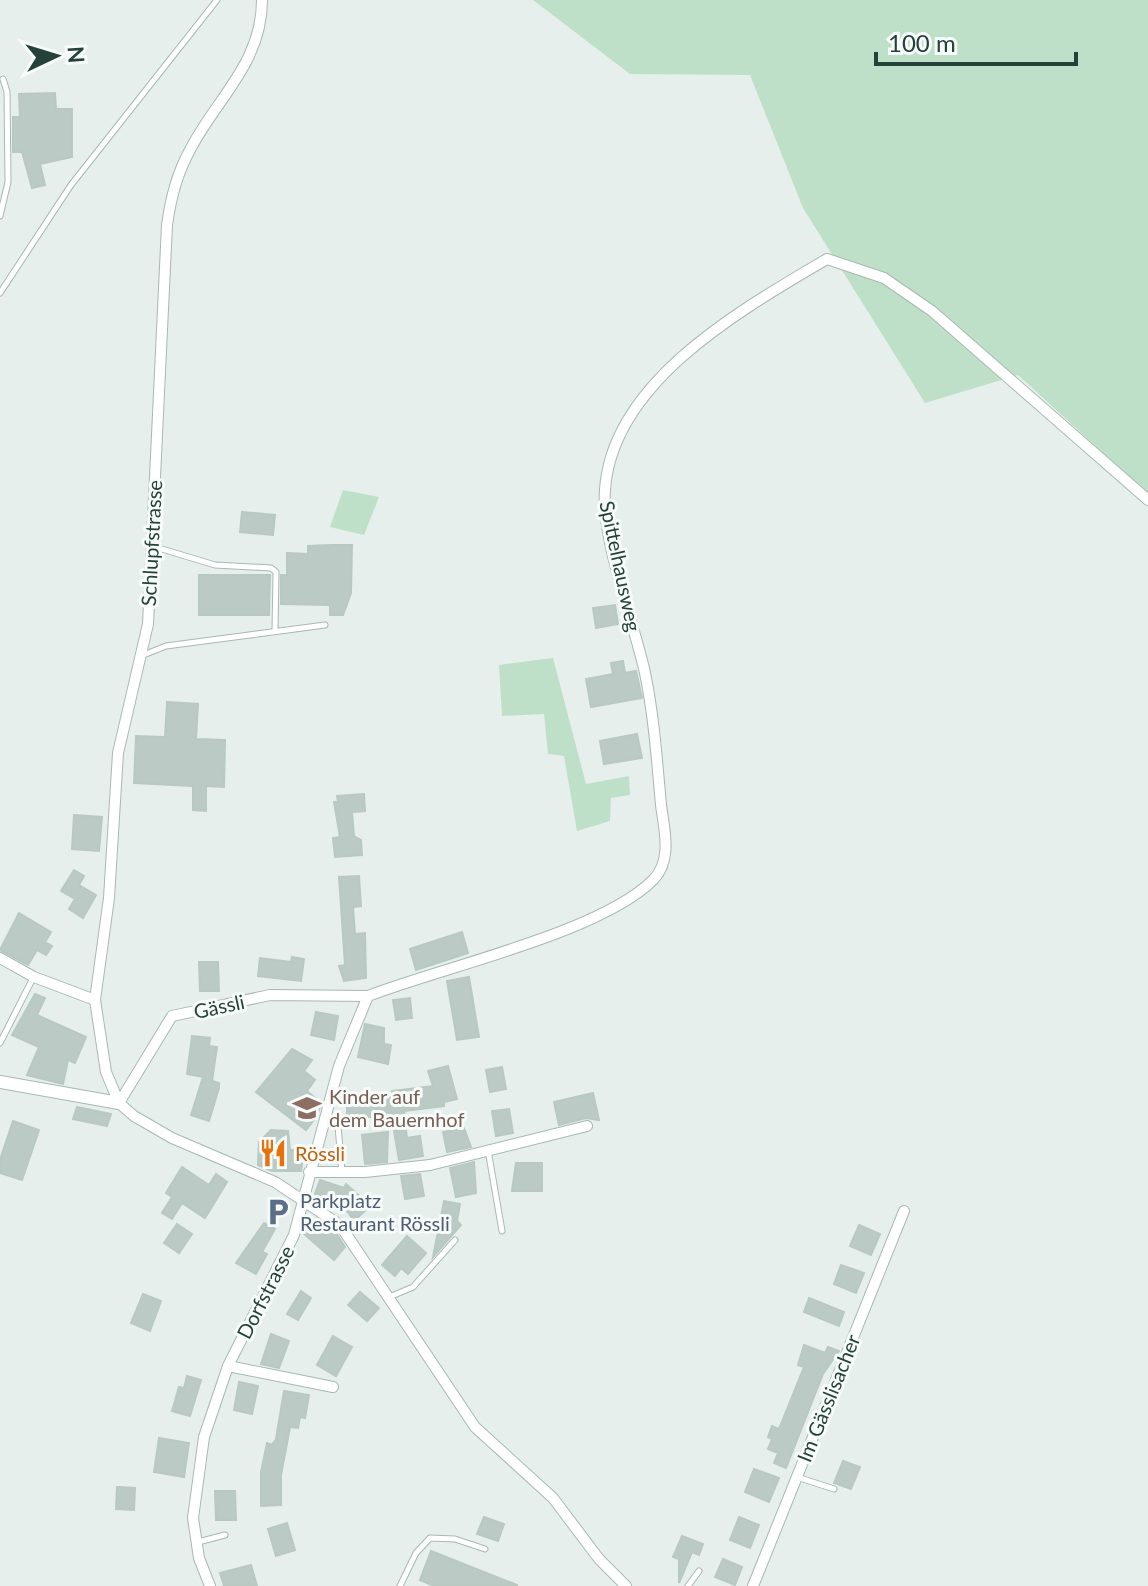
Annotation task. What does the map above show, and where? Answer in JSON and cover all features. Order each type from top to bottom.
[{"type":"street","name":"Schlupfstrasse","points":[[119,1103],[103,1059],[95,1000],[109,898],[118,753],[148,624],[171,194],[192,146],[253,52],[261,29],[262,0]]},
{"type":"street","name":"Spittelhausweg","points":[[368,996],[538,939],[609,908],[634,894],[657,875],[665,849],[656,753],[645,674],[608,522],[606,478],[624,427],[653,384],[743,311],[798,275],[827,259],[884,278],[932,311],[1148,500]]},
{"type":"street","points":[[0,958],[34,977],[95,1000]]},
{"type":"street","name":"Gässli","points":[[119,1103],[172,1016],[270,995],[368,996]]},
{"type":"street","points":[[303,1199],[339,1066],[368,996]]},
{"type":"street","points":[[0,1082],[119,1103],[172,1138],[249,1170],[303,1199],[340,1225],[475,1427],[553,1498],[618,1585]]},
{"type":"street","points":[[309,1172],[430,1165],[587,1126]]},
{"type":"street","name":"Dorfstrasse","points":[[210,1586],[196,1543],[193,1518],[199,1461],[212,1406],[228,1366],[294,1235],[303,1199]]},
{"type":"street","name":"Im Gässlisacher","points":[[753,1586],[904,1211]]},
{"type":"street","points":[[228,1366],[333,1387]]},
{"type":"lane","points":[[0,293],[71,185],[217,0]]},
{"type":"lane","points":[[0,216],[8,182],[7,92],[3,79]]},
{"type":"lane","points":[[151,546],[215,565],[271,568],[276,572],[275,631]]},
{"type":"lane","points":[[141,656],[166,646],[325,625]]},
{"type":"lane","points":[[0,1043],[34,977]]},
{"type":"lane","points":[[338,1126],[342,1172]]},
{"type":"lane","points":[[488,1150],[502,1231]]},
{"type":"lane","points":[[387,1298],[413,1287],[455,1240]]},
{"type":"lane","points":[[796,1477],[834,1489]]},
{"type":"lane","points":[[196,1543],[225,1535]]},
{"type":"lane","points":[[400,1586],[416,1553],[430,1538],[455,1539],[485,1549]]},
{"type":"lane","points":[[688,1586],[699,1571]]},
{"type":"green space","points":[[533,0],[1148,0],[1148,494],[1018,375],[925,403],[803,208],[750,75],[630,74]]},
{"type":"green space","points":[[343,490],[379,497],[364,535],[330,527]]},
{"type":"green space","points":[[553,658],[586,784],[629,776],[630,795],[611,798],[610,821],[577,831],[564,756],[548,754],[544,714],[502,716],[499,665]]},
{"type":"building","points":[[55,93],[56,109],[72,109],[72,157],[40,164],[45,185],[32,188],[22,152],[13,152],[13,117],[20,117],[19,94]]},
{"type":"building","points":[[242,512],[275,515],[273,535],[240,532]]},
{"type":"building","points":[[352,545],[351,593],[343,615],[330,615],[330,605],[281,604],[281,575],[287,575],[287,553],[308,554],[308,546]]},
{"type":"building","points":[[199,575],[270,575],[269,615],[199,615]]},
{"type":"building","points":[[615,605],[618,624],[596,628],[593,608]]},
{"type":"building","points":[[623,661],[625,673],[636,671],[642,698],[591,707],[586,679],[613,674],[611,663]]},
{"type":"building","points":[[167,702],[198,704],[196,739],[225,740],[224,787],[206,786],[206,811],[193,810],[193,786],[134,783],[136,736],[165,737]]},
{"type":"building","points":[[637,734],[642,758],[604,764],[600,741]]},
{"type":"building","points":[[364,794],[365,811],[352,812],[354,836],[361,840],[362,855],[335,857],[333,838],[340,837],[334,802],[338,802],[337,796]]},
{"type":"building","points":[[74,815],[102,817],[99,851],[72,849]]},
{"type":"building","points":[[74,870],[84,876],[79,885],[96,895],[83,918],[69,909],[75,899],[61,891]]},
{"type":"building","points":[[359,876],[361,906],[353,907],[355,934],[365,933],[366,978],[344,981],[339,966],[345,965],[339,877]]},
{"type":"building","points":[[19,913],[51,932],[45,942],[52,946],[46,955],[37,950],[28,965],[0,950]]},
{"type":"building","points":[[462,932],[468,953],[416,970],[410,949]]},
{"type":"building","points":[[292,957],[304,959],[301,981],[258,976],[260,958],[291,962]]},
{"type":"building","points":[[199,962],[218,962],[219,991],[200,991]]},
{"type":"building","points":[[469,977],[479,1037],[457,1040],[447,981]]},
{"type":"building","points":[[35,994],[45,998],[37,1015],[86,1037],[75,1063],[68,1060],[63,1084],[27,1075],[39,1047],[12,1035]]},
{"type":"building","points":[[410,998],[412,1018],[396,1020],[393,1000]]},
{"type":"building","points":[[316,1012],[338,1016],[334,1040],[311,1035]]},
{"type":"building","points":[[365,1024],[384,1028],[384,1044],[391,1045],[388,1064],[358,1057]]},
{"type":"building","points":[[192,1036],[210,1038],[209,1046],[217,1047],[212,1081],[219,1083],[219,1088],[209,1121],[191,1115],[203,1077],[187,1074]]},
{"type":"building","points":[[292,1049],[312,1060],[304,1071],[315,1080],[307,1091],[321,1103],[317,1116],[306,1130],[256,1092]]},
{"type":"building","points":[[448,1066],[457,1099],[444,1102],[444,1106],[404,1111],[405,1117],[347,1117],[347,1097],[393,1097],[392,1091],[433,1086],[428,1071]]},
{"type":"building","points":[[502,1067],[506,1089],[490,1092],[486,1070]]},
{"type":"building","points":[[593,1093],[599,1120],[586,1118],[559,1125],[554,1102]]},
{"type":"building","points":[[77,1107],[111,1114],[107,1126],[73,1119]]},
{"type":"building","points":[[509,1109],[513,1133],[496,1136],[492,1111]]},
{"type":"building","points":[[13,1121],[39,1130],[22,1180],[0,1173],[0,1160]]},
{"type":"building","points":[[464,1128],[471,1147],[447,1152],[443,1132]]},
{"type":"building","points":[[271,1130],[288,1131],[290,1150],[304,1150],[301,1171],[272,1171],[258,1165],[259,1142]]},
{"type":"building","points":[[406,1130],[407,1138],[420,1136],[423,1156],[399,1160],[394,1131]]},
{"type":"building","points":[[388,1132],[387,1162],[365,1164],[362,1135]]},
{"type":"building","points":[[474,1162],[476,1193],[456,1197],[450,1168]]},
{"type":"building","points":[[516,1163],[542,1163],[542,1191],[512,1191]]},
{"type":"building","points":[[182,1167],[209,1185],[216,1174],[227,1182],[205,1218],[182,1203],[172,1219],[162,1213],[172,1197],[166,1193]]},
{"type":"building","points":[[420,1174],[424,1196],[405,1199],[401,1176]]},
{"type":"building","points":[[320,1180],[344,1188],[346,1184],[363,1199],[366,1210],[354,1221],[342,1204],[315,1194]]},
{"type":"building","points":[[444,1201],[460,1204],[457,1221],[461,1225],[433,1257]]},
{"type":"building","points":[[317,1219],[336,1233],[345,1247],[334,1260],[304,1234]]},
{"type":"building","points":[[264,1223],[275,1229],[262,1252],[267,1254],[256,1274],[236,1263]]},
{"type":"building","points":[[177,1224],[192,1234],[179,1253],[164,1243]]},
{"type":"building","points":[[859,1225],[880,1234],[871,1255],[850,1246]]},
{"type":"building","points":[[407,1236],[426,1253],[408,1274],[401,1268],[395,1276],[382,1265]]},
{"type":"building","points":[[841,1265],[864,1273],[856,1293],[834,1284]]},
{"type":"building","points":[[301,1291],[311,1298],[298,1320],[287,1314]]},
{"type":"building","points":[[360,1292],[379,1308],[367,1321],[348,1305]]},
{"type":"building","points":[[143,1294],[161,1301],[150,1331],[131,1323]]},
{"type":"building","points":[[809,1298],[844,1312],[839,1326],[804,1312]]},
{"type":"building","points":[[271,1334],[289,1341],[279,1368],[261,1364]]},
{"type":"building","points":[[333,1336],[352,1347],[336,1376],[317,1365]]},
{"type":"building","points":[[804,1345],[825,1353],[828,1347],[839,1351],[823,1374],[786,1468],[774,1463],[778,1453],[768,1449],[772,1439],[768,1437],[772,1426],[779,1429],[804,1367],[798,1365]]},
{"type":"building","points":[[187,1376],[201,1380],[190,1416],[172,1411],[179,1387],[184,1388]]},
{"type":"building","points":[[239,1382],[258,1386],[252,1414],[234,1410]]},
{"type":"building","points":[[284,1391],[309,1395],[305,1418],[300,1417],[298,1428],[290,1427],[281,1475],[281,1505],[261,1506],[261,1472],[267,1443],[272,1445],[276,1439]]},
{"type":"building","points":[[159,1438],[189,1443],[184,1477],[154,1472]]},
{"type":"building","points":[[843,1461],[860,1467],[851,1489],[834,1483]]},
{"type":"building","points":[[754,1469],[779,1478],[769,1502],[745,1492]]},
{"type":"building","points":[[117,1487],[135,1488],[134,1510],[116,1509]]},
{"type":"building","points":[[215,1491],[235,1491],[236,1520],[216,1520]]},
{"type":"building","points":[[484,1517],[504,1524],[498,1541],[477,1534]]},
{"type":"building","points":[[739,1517],[759,1525],[750,1548],[730,1540]]},
{"type":"building","points":[[287,1523],[295,1550],[276,1556],[268,1529]]},
{"type":"building","points":[[682,1536],[703,1544],[699,1555],[692,1552],[679,1583],[679,1559],[673,1557]]},
{"type":"building","points":[[431,1551],[517,1586],[434,1586],[420,1580]]},
{"type":"building","points":[[723,1559],[742,1567],[735,1585],[715,1577]]},
{"type":"building","points":[[251,1565],[257,1586],[224,1586],[220,1573]]},
{"type":"place","name":"Kinder auf dem Bauernhof","points":[[307,1108]]},
{"type":"place","name":"Rössli","points":[[273,1153]]},
{"type":"place","name":"Parkplatz Restaurant Rössli","points":[[278,1212]]}]
